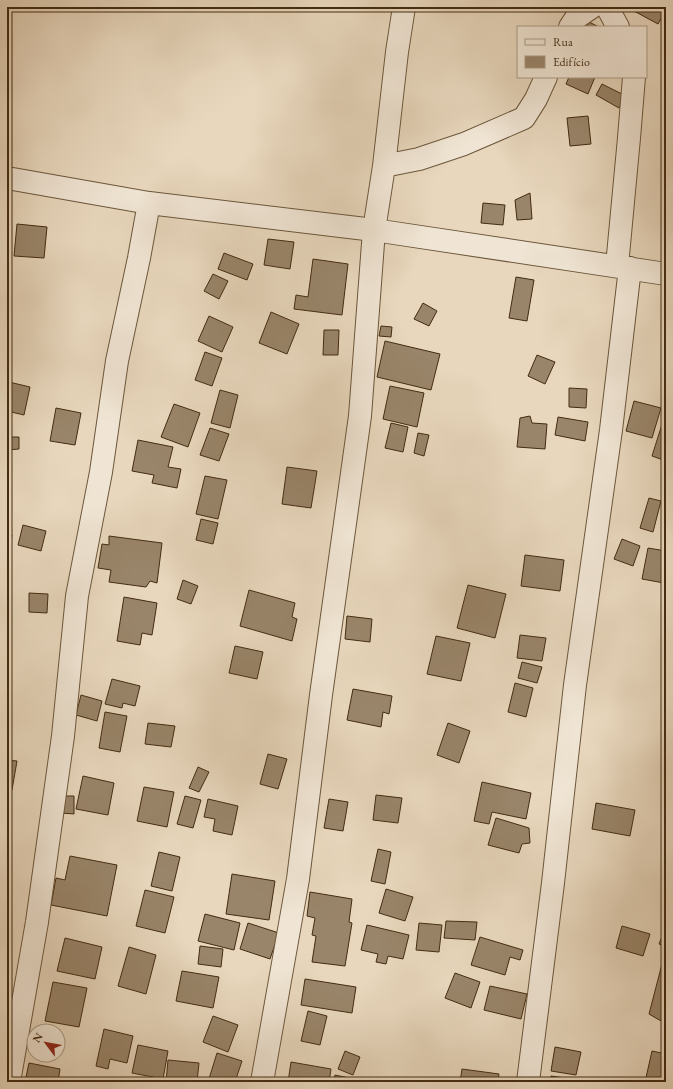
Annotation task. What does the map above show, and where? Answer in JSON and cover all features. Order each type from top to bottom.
[{"type":"street","points":[[262,1082],[298,879],[321,695],[360,416],[374,230],[384,166],[404,7]]},
{"type":"street","points":[[571,26],[576,18],[592,7]]},
{"type":"street","points":[[607,7],[617,26]]},
{"type":"street","points":[[384,166],[419,159],[464,144],[524,118],[536,99],[546,78]]},
{"type":"street","points":[[528,1082],[553,883],[575,685],[611,430],[624,267],[634,78]]},
{"type":"street","points":[[7,178],[149,202],[374,230],[666,274]]},
{"type":"street","points":[[10,1082],[64,736],[77,596],[101,472],[117,361],[139,258],[149,202]]},
{"type":"building","points":[[636,7],[666,7],[666,10],[658,24],[634,11]]},
{"type":"building","points":[[666,14],[666,27],[661,25]]},
{"type":"building","points":[[589,22],[597,26],[587,26]]},
{"type":"building","points":[[569,78],[595,78],[588,94],[566,84]]},
{"type":"building","points":[[602,84],[626,96],[619,108],[596,95]]},
{"type":"building","points":[[588,116],[591,144],[570,146],[567,118]]},
{"type":"building","points":[[530,193],[532,219],[517,220],[515,200]]},
{"type":"building","points":[[483,203],[505,205],[503,225],[481,223]]},
{"type":"building","points":[[17,224],[47,227],[44,258],[14,256]]},
{"type":"building","points":[[268,239],[294,242],[290,269],[264,265]]},
{"type":"building","points":[[224,253],[253,264],[247,280],[218,269]]},
{"type":"building","points":[[313,259],[348,264],[342,315],[294,309],[296,295],[308,297]]},
{"type":"building","points":[[213,274],[228,281],[219,299],[204,291]]},
{"type":"building","points":[[516,277],[534,280],[527,321],[509,318]]},
{"type":"building","points":[[423,303],[437,311],[429,326],[414,319]]},
{"type":"building","points":[[271,312],[299,324],[287,354],[259,343]]},
{"type":"building","points":[[209,316],[233,327],[222,352],[198,341]]},
{"type":"building","points":[[381,326],[392,327],[391,337],[379,336]]},
{"type":"building","points":[[324,330],[339,330],[338,355],[323,355]]},
{"type":"building","points":[[385,341],[440,354],[431,390],[377,377]]},
{"type":"building","points":[[205,352],[222,358],[212,386],[195,380]]},
{"type":"building","points":[[537,355],[555,362],[545,384],[528,376]]},
{"type":"building","points":[[9,382],[30,387],[24,415],[7,411],[7,392]]},
{"type":"building","points":[[390,386],[424,393],[417,427],[383,419]]},
{"type":"building","points":[[569,388],[587,389],[586,408],[569,407]]},
{"type":"building","points":[[220,390],[238,395],[230,428],[211,423]]},
{"type":"building","points":[[634,401],[661,408],[652,438],[626,431]]},
{"type":"building","points":[[174,404],[200,413],[188,447],[161,437]]},
{"type":"building","points":[[56,408],[81,413],[75,445],[50,441]]},
{"type":"building","points":[[530,416],[532,423],[547,424],[545,449],[517,447],[520,418]]},
{"type":"building","points":[[558,417],[588,422],[585,441],[555,435]]},
{"type":"building","points":[[664,418],[666,419],[666,461],[652,456]]},
{"type":"building","points":[[391,423],[408,427],[403,452],[385,448]]},
{"type":"building","points":[[210,428],[229,434],[219,461],[200,455]]},
{"type":"building","points":[[418,433],[429,435],[424,456],[414,453]]},
{"type":"building","points":[[7,437],[19,437],[19,449],[7,450]]},
{"type":"building","points":[[138,440],[173,447],[168,467],[181,469],[177,488],[152,483],[154,475],[132,471]]},
{"type":"building","points":[[287,467],[317,471],[311,508],[282,504]]},
{"type":"building","points":[[205,476],[227,480],[218,519],[196,514]]},
{"type":"building","points":[[649,498],[661,501],[653,532],[640,528]]},
{"type":"building","points":[[201,519],[218,523],[213,544],[196,540]]},
{"type":"building","points":[[23,525],[46,531],[41,551],[18,545]]},
{"type":"building","points":[[7,534],[12,535],[7,562]]},
{"type":"building","points":[[109,536],[162,543],[157,583],[150,581],[146,587],[109,582],[111,570],[98,568],[102,544],[109,545]]},
{"type":"building","points":[[622,539],[640,546],[633,566],[614,559]]},
{"type":"building","points":[[648,548],[666,551],[666,575],[664,583],[642,579]]},
{"type":"building","points":[[525,555],[564,560],[560,591],[521,586]]},
{"type":"building","points":[[183,580],[198,586],[191,604],[177,599]]},
{"type":"building","points":[[468,585],[506,594],[495,638],[457,628]]},
{"type":"building","points":[[249,590],[295,603],[292,617],[297,619],[292,641],[240,626]]},
{"type":"building","points":[[29,593],[48,594],[47,613],[29,612]]},
{"type":"building","points":[[124,597],[157,603],[152,635],[142,633],[140,645],[117,641]]},
{"type":"building","points":[[347,616],[372,619],[370,642],[345,639]]},
{"type":"building","points":[[520,635],[546,638],[542,661],[517,658]]},
{"type":"building","points":[[436,636],[470,643],[461,681],[427,674]]},
{"type":"building","points":[[235,646],[263,652],[257,679],[229,673]]},
{"type":"building","points":[[522,662],[542,667],[537,683],[518,678]]},
{"type":"building","points":[[112,679],[140,686],[135,706],[123,703],[122,708],[105,704]]},
{"type":"building","points":[[515,683],[533,688],[526,717],[508,712]]},
{"type":"building","points":[[353,689],[392,696],[389,714],[383,712],[381,727],[347,720]]},
{"type":"building","points":[[81,695],[102,701],[97,721],[76,715]]},
{"type":"building","points":[[105,712],[127,716],[120,752],[99,748]]},
{"type":"building","points":[[148,723],[175,726],[171,747],[145,744]]},
{"type":"building","points":[[448,723],[470,731],[459,763],[437,755]]},
{"type":"building","points":[[268,754],[287,759],[278,789],[260,784]]},
{"type":"building","points":[[7,760],[17,761],[12,790],[7,789]]},
{"type":"building","points":[[198,767],[209,772],[199,792],[189,788]]},
{"type":"building","points":[[83,776],[114,783],[108,815],[76,809]]},
{"type":"building","points":[[482,782],[531,793],[526,819],[492,812],[489,824],[474,821]]},
{"type":"building","points":[[144,787],[174,792],[167,827],[137,821]]},
{"type":"building","points":[[376,795],[402,798],[398,823],[373,820]]},
{"type":"building","points":[[61,796],[74,796],[74,814],[61,813]]},
{"type":"building","points":[[185,796],[201,800],[193,828],[177,824]]},
{"type":"building","points":[[208,799],[238,806],[232,835],[213,831],[215,819],[204,817]]},
{"type":"building","points":[[329,799],[348,802],[343,831],[324,828]]},
{"type":"building","points":[[596,803],[635,810],[630,836],[592,829]]},
{"type":"building","points":[[496,818],[529,828],[530,843],[522,844],[519,853],[488,845]]},
{"type":"building","points":[[378,849],[391,852],[385,884],[371,881]]},
{"type":"building","points":[[159,852],[180,857],[172,891],[151,886]]},
{"type":"building","points":[[70,856],[117,865],[107,916],[51,905],[56,878],[65,880]]},
{"type":"building","points":[[232,874],[275,881],[269,920],[226,914]]},
{"type":"building","points":[[386,889],[413,897],[405,921],[379,913]]},
{"type":"building","points":[[145,890],[174,897],[165,933],[136,926]]},
{"type":"building","points":[[310,892],[352,899],[349,922],[352,923],[345,966],[312,962],[316,936],[312,935],[315,918],[307,916]]},
{"type":"building","points":[[205,914],[240,923],[234,950],[198,941]]},
{"type":"building","points":[[446,921],[477,922],[475,940],[444,938]]},
{"type":"building","points":[[248,923],[279,933],[270,959],[240,949]]},
{"type":"building","points":[[419,923],[442,925],[439,952],[416,950]]},
{"type":"building","points":[[367,925],[409,935],[403,959],[388,956],[386,964],[376,962],[378,954],[361,950]]},
{"type":"building","points":[[622,926],[650,934],[643,956],[616,948]]},
{"type":"building","points":[[666,926],[666,947],[659,944]]},
{"type":"building","points":[[480,937],[523,950],[520,960],[510,957],[505,975],[471,965]]},
{"type":"building","points":[[65,938],[102,947],[95,979],[57,971]]},
{"type":"building","points":[[200,946],[223,949],[221,967],[198,964]]},
{"type":"building","points":[[129,947],[156,955],[146,994],[118,986]]},
{"type":"building","points":[[662,964],[666,965],[666,998],[661,1021],[649,1014]]},
{"type":"building","points":[[182,971],[219,977],[213,1008],[176,1001]]},
{"type":"building","points":[[455,973],[480,982],[471,1008],[445,998]]},
{"type":"building","points":[[305,979],[356,987],[352,1013],[301,1005]]},
{"type":"building","points":[[53,982],[87,988],[79,1027],[66,1025],[66,1023],[45,1021]]},
{"type":"building","points":[[490,986],[527,994],[521,1019],[484,1010]]},
{"type":"building","points":[[308,1011],[327,1016],[320,1045],[301,1041]]},
{"type":"building","points":[[213,1016],[238,1025],[228,1052],[203,1042]]},
{"type":"building","points":[[104,1029],[133,1036],[127,1063],[110,1059],[108,1069],[96,1066]]},
{"type":"building","points":[[138,1045],[168,1051],[163,1079],[132,1073]]},
{"type":"building","points":[[555,1047],[581,1052],[576,1075],[551,1071]]},
{"type":"building","points":[[345,1051],[360,1057],[353,1075],[338,1069]]},
{"type":"building","points":[[652,1051],[666,1054],[666,1082],[645,1082]]},
{"type":"building","points":[[217,1053],[242,1061],[235,1082],[208,1082]]},
{"type":"building","points":[[168,1060],[199,1063],[197,1082],[166,1082]]},
{"type":"building","points":[[291,1062],[331,1069],[329,1082],[288,1082]]},
{"type":"building","points":[[29,1063],[60,1069],[58,1082],[25,1082]]},
{"type":"building","points":[[462,1069],[499,1074],[498,1082],[460,1082]]},
{"type":"building","points":[[335,1075],[368,1082],[334,1082]]},
{"type":"building","points":[[551,1076],[585,1081],[585,1082],[550,1082]]}]
